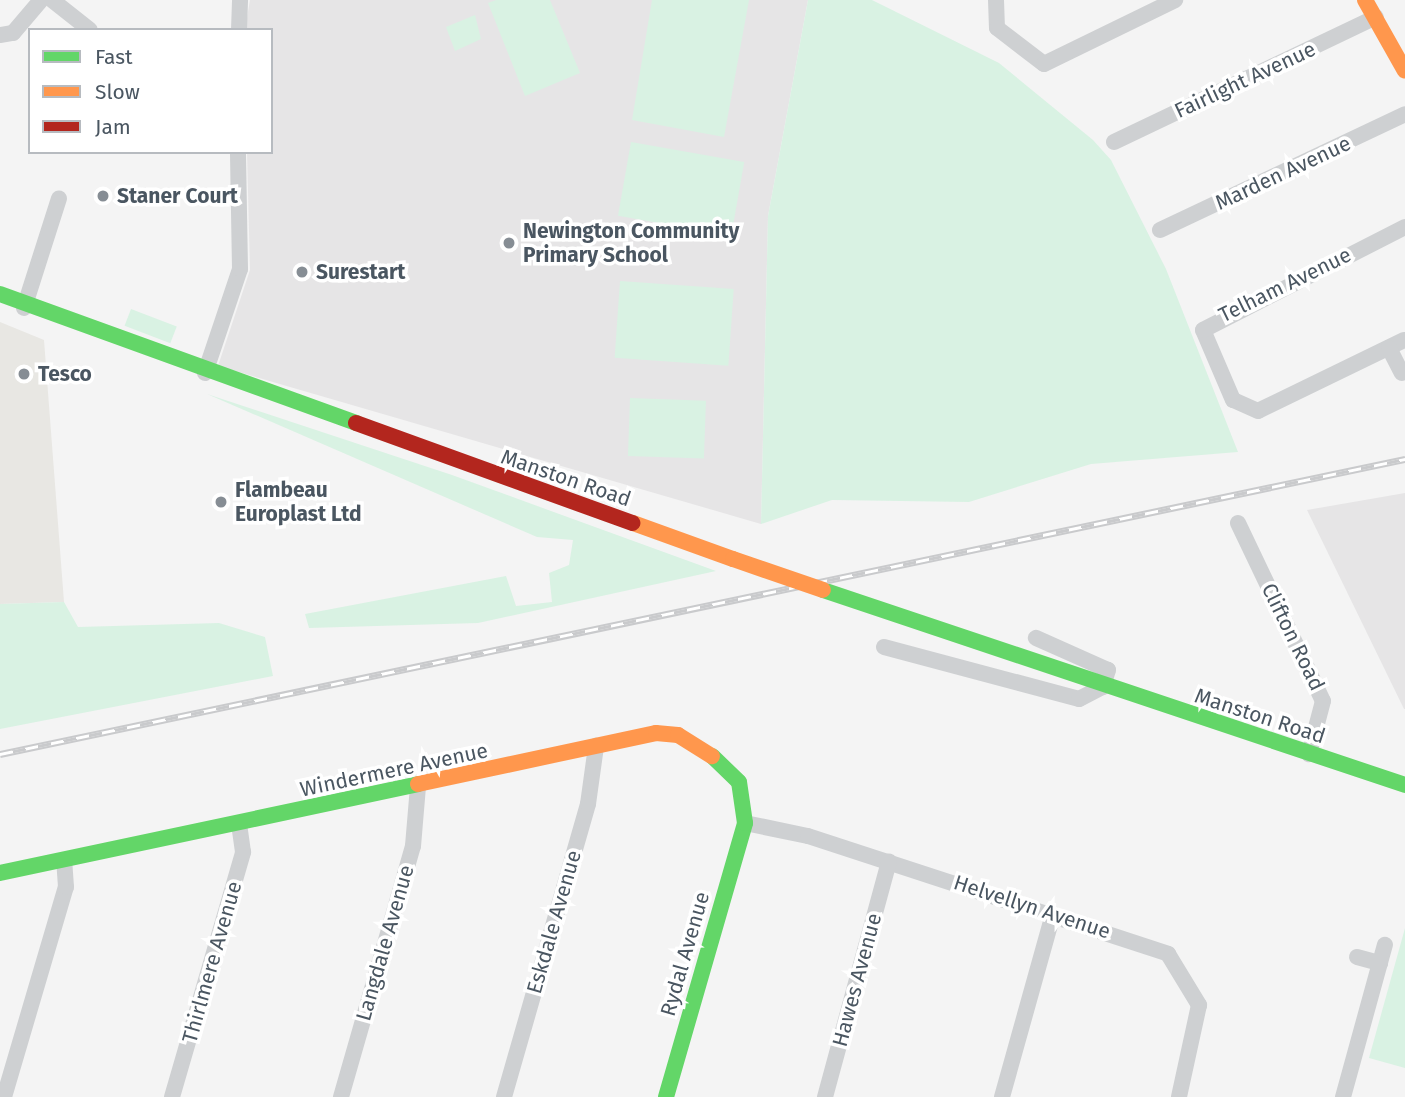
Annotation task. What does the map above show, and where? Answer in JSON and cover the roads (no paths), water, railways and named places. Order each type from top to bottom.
[{"type":"main road","points":[[1365,0],[1405,71]]},
{"type":"main road","name":"Manston Road","points":[[0,294],[13,306],[733,559],[1102,687],[1405,785]]},
{"type":"main road","name":"Windermere Avenue","points":[[0,873],[418,787],[656,733],[698,742],[718,754],[739,782],[746,823]]},
{"type":"main road","name":"Rydal Avenue","points":[[666,1097],[746,823]]},
{"type":"street","points":[[0,35],[13,33],[41,0]]},
{"type":"street","points":[[52,0],[87,28]]},
{"type":"street","points":[[996,0],[993,19],[1002,35],[1044,64],[1175,0]]},
{"type":"street","points":[[238,2],[239,28]]},
{"type":"street","name":"Fairlight Avenue","points":[[1114,142],[1376,18]]},
{"type":"street","name":"Marden Avenue","points":[[1160,230],[1405,114]]},
{"type":"street","points":[[205,373],[240,269],[238,154]]},
{"type":"street","points":[[13,306],[59,198]]},
{"type":"street","name":"Telham Avenue","points":[[1404,340],[1258,411],[1233,400],[1203,330],[1405,227]]},
{"type":"street","points":[[1389,348],[1402,373]]},
{"type":"street","name":"Clifton Road","points":[[1238,523],[1323,701],[1309,754]]},
{"type":"street","points":[[884,647],[1079,699],[1102,687],[1108,670],[1036,638]]},
{"type":"street","name":"Eskdale Avenue","points":[[504,1097],[590,794],[596,746]]},
{"type":"street","name":"Langdale Avenue","points":[[341,1097],[413,846],[418,787]]},
{"type":"street","name":"Helvellyn Avenue","points":[[746,823],[889,862],[1148,944],[1180,966],[1199,1015],[1179,1097]]},
{"type":"street","name":"Thirlmere Avenue","points":[[173,1097],[243,852],[239,825]]},
{"type":"street","points":[[4,1097],[66,887],[64,860]]},
{"type":"street","name":"Hawes Avenue","points":[[825,1097],[889,862]]},
{"type":"street","points":[[1002,1097],[1053,914]]},
{"type":"street","points":[[1343,1097],[1385,945]]},
{"type":"street","points":[[1357,957],[1380,963]]},
{"type":"railway","points":[[0,754],[1405,459]]},
{"type":"place","name":"Staner Court","points":[[103,196]]},
{"type":"place","name":"Newington Community Primary School","points":[[509,243]]},
{"type":"place","name":"Surestart","points":[[302,272]]},
{"type":"place","name":"Tesco","points":[[24,374]]},
{"type":"place","name":"Flambeau Europlast Ltd","points":[[221,502]]}]
